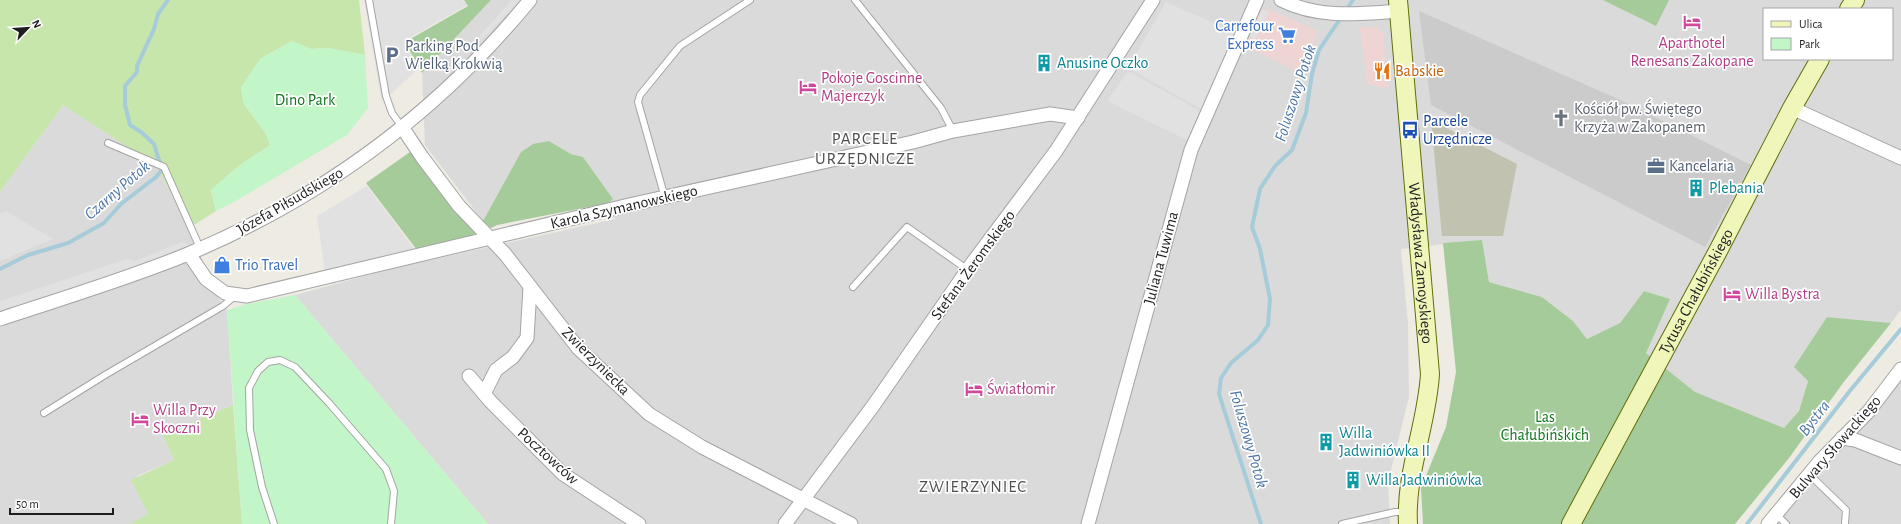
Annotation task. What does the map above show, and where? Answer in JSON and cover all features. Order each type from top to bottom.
[{"type":"street","name":"Józefa Piłsudskiego","points":[[0,319],[195,251],[296,201],[354,164],[402,127],[462,74],[500,35],[530,0]]},
{"type":"street","name":"Stefana Żeromskiego","points":[[785,524],[873,406],[968,270],[1056,151],[1153,0]]},
{"type":"street","name":"Juliana Tuwima","points":[[1088,524],[1191,150],[1257,0]]},
{"type":"street","points":[[1281,0],[1303,9],[1325,13],[1361,14],[1399,6]]},
{"type":"street","name":"Władysława Zamoyskiego","points":[[1399,6],[1430,374],[1427,407],[1409,484],[1408,518]]},
{"type":"street","name":"Tytusa Chałubińskiego","points":[[1571,524],[1718,251],[1792,108],[1819,60]]},
{"type":"street","points":[[1792,108],[1901,158]]},
{"type":"street","name":"Karola Szymanowskiego","points":[[195,251],[206,279],[225,293],[247,296],[665,198],[913,142],[954,131],[1050,114],[1078,118]]},
{"type":"street","name":"Zwierzyniecka","points":[[402,127],[422,157],[459,206],[505,254],[578,348],[649,414],[702,447],[851,524]]},
{"type":"street","points":[[484,394],[496,370],[513,357],[527,338],[530,288]]},
{"type":"street","name":"Bulwary Słowackiego","points":[[1772,519],[1842,438],[1869,411],[1901,369]]},
{"type":"street","name":"Pocztowców","points":[[469,376],[526,439],[563,474],[639,524]]},
{"type":"street","points":[[1842,438],[1855,440],[1901,458]]},
{"type":"lane","points":[[369,0],[386,96],[392,113],[402,127]]},
{"type":"lane","points":[[665,198],[638,102],[640,95],[680,46],[750,0]]},
{"type":"lane","points":[[855,0],[940,108],[954,131]]},
{"type":"lane","points":[[108,143],[164,167],[195,251]]},
{"type":"lane","points":[[853,287],[907,227],[968,270]]},
{"type":"lane","points":[[44,413],[105,375],[223,306],[236,295]]},
{"type":"lane","points":[[274,524],[262,487],[250,430],[248,388],[258,371],[268,362],[280,360],[295,367],[329,402],[386,469],[394,491],[391,524]]},
{"type":"lane","points":[[1810,474],[1846,510],[1845,524]]},
{"type":"lane","points":[[1342,524],[1395,512],[1408,518]]},
{"type":"lane","points":[[1772,519],[1786,524]]},
{"type":"shaded area","name":"Parking Pod Wielką Krokwią","points":[[364,0],[463,0],[467,5],[404,41],[418,69],[382,102]]},
{"type":"shaded area","points":[[491,0],[1901,0],[1901,310],[1891,323],[1827,317],[1799,411],[1784,429],[1694,392],[1645,353],[1669,299],[1644,291],[1620,323],[1587,339],[1573,321],[1542,297],[1489,282],[1482,240],[1401,249],[1408,324],[1409,397],[1388,482],[1390,524],[488,524],[295,295],[394,268],[615,219],[609,203],[613,199],[583,157],[571,154],[549,141],[521,152],[483,221],[425,145],[422,73]]},
{"type":"shaded area","points":[[512,0],[520,0],[481,41],[480,35]]},
{"type":"shaded area","points":[[1166,2],[1236,33],[1201,109],[1128,68]]},
{"type":"shaded area","points":[[1263,9],[1269,12],[1255,40],[1249,36]]},
{"type":"shaded area","points":[[1269,9],[1318,31],[1304,75],[1242,44],[1259,11]]},
{"type":"shaded area","points":[[1419,11],[1627,103],[1751,165],[1705,247],[1431,105]]},
{"type":"shaded area","points":[[1360,27],[1376,27],[1383,34],[1389,89],[1367,84]]},
{"type":"shaded area","points":[[1128,71],[1200,111],[1187,140],[1107,101]]},
{"type":"shaded area","points":[[63,105],[157,166],[189,228],[217,296],[227,310],[233,405],[163,435],[174,460],[137,476],[149,514],[130,524],[0,524],[0,192]]},
{"type":"shaded area","points":[[1431,120],[1517,164],[1503,236],[1442,236]]},
{"type":"shaded area","points":[[367,186],[416,251],[325,271],[317,216]]},
{"type":"shaded area","points":[[6,211],[53,239],[0,261],[0,214]]},
{"type":"shaded area","points":[[182,242],[189,245],[138,265],[0,312],[0,301],[126,259],[135,261]]},
{"type":"shaded area","points":[[1901,380],[1901,524],[1776,524],[1812,479],[1863,427]]},
{"type":"green space","points":[[0,0],[359,0],[365,55],[328,48],[311,49],[292,41],[260,59],[241,88],[244,104],[266,134],[270,145],[240,165],[211,190],[216,211],[189,228],[157,166],[63,105],[0,192]]},
{"type":"green space","points":[[464,0],[491,0],[422,73],[405,42],[468,6]]},
{"type":"green space","points":[[1603,0],[1669,0],[1656,26]]},
{"type":"green space","name":"Dino Park","points":[[292,41],[311,49],[328,48],[365,55],[368,108],[347,135],[236,201],[216,211],[211,190],[240,165],[270,145],[266,134],[244,104],[241,88],[260,59]]},
{"type":"green space","points":[[549,141],[571,154],[583,157],[613,199],[609,203],[497,225],[491,228],[483,221],[521,152],[533,144]]},
{"type":"green space","points":[[410,152],[475,223],[477,230],[473,236],[417,250],[366,183]]},
{"type":"green space","name":"Las Chałubińskich","points":[[1482,240],[1489,282],[1542,297],[1573,321],[1587,339],[1620,323],[1644,291],[1670,299],[1646,353],[1695,392],[1784,428],[1799,411],[1808,381],[1794,367],[1827,317],[1891,323],[1843,383],[1789,458],[1735,524],[1423,524],[1421,488],[1446,427],[1456,372],[1443,243]]},
{"type":"green space","points":[[295,295],[488,524],[242,524],[227,310],[247,304]]},
{"type":"green space","points":[[233,405],[242,524],[130,524],[148,514],[131,480],[174,460],[163,435]]},
{"type":"waterway","name":"Czarny Potok","points":[[0,269],[28,255],[68,243],[104,223],[121,204],[156,177],[162,170],[154,144],[141,132],[130,125],[125,105],[125,86],[137,72],[137,66],[154,29],[158,14],[168,0]]},
{"type":"waterway","name":"Foluszowy Potok","points":[[1261,524],[1219,394],[1221,378],[1231,363],[1258,340],[1268,325],[1270,299],[1260,249],[1252,227],[1260,189],[1275,166],[1292,150],[1306,113],[1312,74],[1319,50],[1353,0]]},
{"type":"waterway","name":"Bystra","points":[[1747,524],[1849,392],[1901,329]]},
{"type":"place","name":"Aparthotel Renesans Zakopane","points":[[1692,22]]},
{"type":"place","name":"Carrefour Express","points":[[1287,35]]},
{"type":"place","name":"Parking Pod Wielką Krokwią","points":[[392,55]]},
{"type":"place","name":"Anusine Oczko","points":[[1044,63]]},
{"type":"place","name":"Babskie","points":[[1382,71]]},
{"type":"place","name":"Pokoje Goscinne Majerczyk","points":[[808,87]]},
{"type":"place","name":"Kościół pw. Świętego Krzyża w Zakopanem","points":[[1561,118]]},
{"type":"place","name":"Parcele Urzędnicze","points":[[1410,130]]},
{"type":"place","name":"Kancelaria","points":[[1656,166]]},
{"type":"place","name":"Plebania","points":[[1696,188]]},
{"type":"place","name":"Trio Travel","points":[[222,265]]},
{"type":"place","name":"Willa Bystra","points":[[1732,294]]},
{"type":"place","name":"Światłomir","points":[[974,389]]},
{"type":"place","name":"Willa Przy Skoczni","points":[[140,419]]},
{"type":"place","name":"Willa Jadwiniówka II","points":[[1326,442]]},
{"type":"place","name":"Willa Jadwiniówka","points":[[1353,480]]},
{"type":"district","name":"PARCELE URZĘDNICZE","points":[[865,148]]},
{"type":"district","name":"ZWIERZYNIEC","points":[[973,486]]}]
